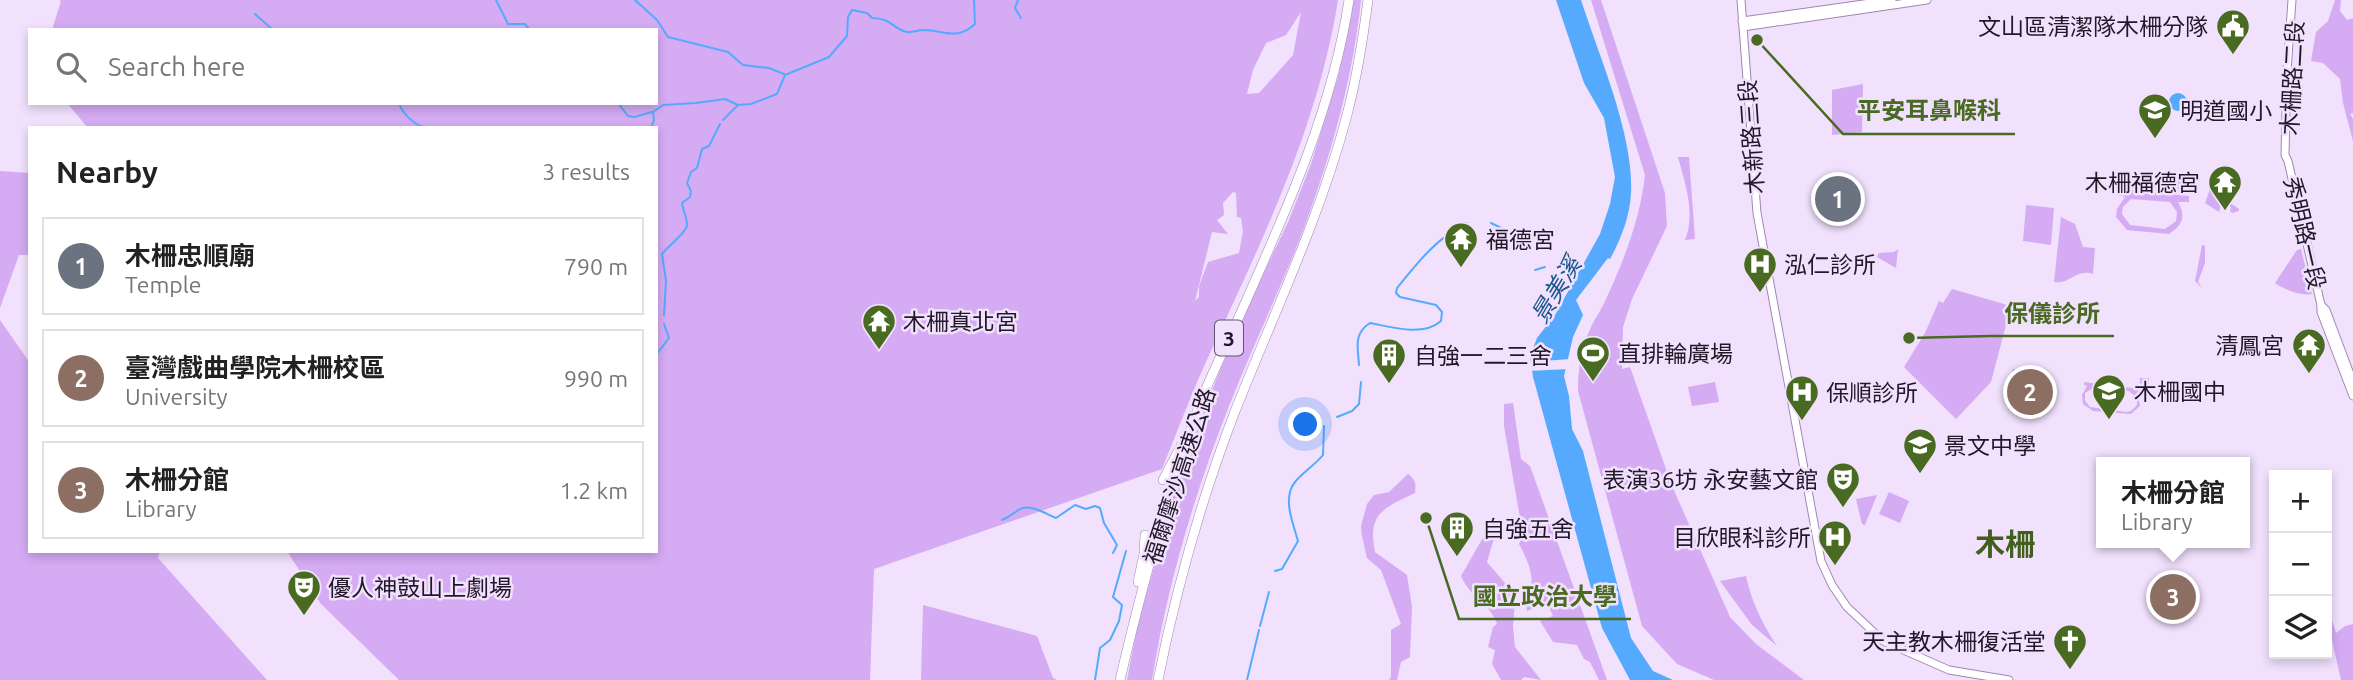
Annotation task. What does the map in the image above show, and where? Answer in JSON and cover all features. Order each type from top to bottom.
[{"type":"highway","name":"福爾摩沙高速公路","points":[[1120,680],[1132,626],[1169,497],[1202,400],[1306,159],[1337,61],[1349,0]]},
{"type":"highway","name":"福爾摩沙高速公路","points":[[1158,680],[1172,611],[1202,507],[1233,417],[1321,196],[1344,127],[1361,51],[1367,0]]},
{"type":"highway","points":[[1163,480],[1202,400]]},
{"type":"highway","points":[[1132,626],[1130,615],[1144,554],[1145,535]]},
{"type":"main road","name":"木新路三段","points":[[1741,0],[1755,201],[1818,551],[1832,585],[1847,607],[1883,641],[1949,670],[2009,680]]},
{"type":"main road","points":[[1742,24],[1892,0]]},
{"type":"main road","points":[[1742,24],[1927,0]]},
{"type":"main road","name":"木柵路二段","points":[[2288,161],[2294,0]]},
{"type":"main road","name":"秀明路一段","points":[[2288,161],[2321,312],[2353,396]]},
{"type":"main road","name":"秀明路一段","points":[[2321,305],[2326,310],[2353,382]]},
{"type":"shaded area","points":[[59,0],[1338,0],[1317,92],[1287,180],[1198,380],[1162,469],[874,569],[870,680],[399,680],[321,604],[288,553],[658,553],[658,126],[86,126],[69,105],[658,105],[658,28],[53,28],[61,1]],"holes":[[[1301,12],[1293,55],[1259,93],[1247,94],[1253,70],[1266,43],[1286,35]],[[1233,192],[1236,193],[1237,217],[1241,218],[1243,232],[1239,253],[1208,262],[1199,286],[1199,297],[1195,301],[1212,232],[1228,234],[1217,220],[1224,215],[1223,203]]]},
{"type":"shaded area","points":[[1353,0],[1361,0],[1353,57],[1340,114],[1315,198],[1204,473],[1165,610],[1152,680],[1127,680],[1137,628],[1180,473],[1231,342],[1289,220],[1311,164],[1339,73]]},
{"type":"shaded area","points":[[1591,0],[1601,0],[1665,193],[1667,226],[1632,299],[1623,327],[1622,369],[1630,367],[1672,486],[1730,617],[1756,644],[1804,680],[1714,680],[1677,664],[1642,626],[1578,391],[1579,366],[1585,343],[1625,253],[1635,223],[1645,175]]},
{"type":"shaded area","points":[[2335,0],[2341,0],[2340,11],[2347,20],[2353,18],[2353,113],[2350,114],[2353,119],[2353,141],[2340,79],[2323,63],[2311,61],[2316,32],[2328,21]]},
{"type":"shaded area","points":[[1863,84],[1862,132],[1832,135],[1832,90]]},
{"type":"shaded area","points":[[1678,157],[1689,157],[1695,239],[1685,240],[1690,220]]},
{"type":"shaded area","points":[[0,171],[28,173],[28,255],[19,255],[0,308]]},
{"type":"shaded area","points":[[2125,173],[2187,177],[2186,190],[2124,186]]},
{"type":"shaded area","points":[[2118,189],[2189,196],[2189,202],[2178,202],[2182,220],[2169,234],[2127,230],[2116,217],[2117,209],[2125,197],[2117,195]],"holes":[[[2131,199],[2170,202],[2177,212],[2176,221],[2165,229],[2130,225],[2122,214],[2123,207]]]},
{"type":"shaded area","points":[[2210,189],[2239,211],[2232,213],[2231,207],[2221,205],[2219,212],[2205,203]]},
{"type":"shaded area","points":[[2026,205],[2054,208],[2051,245],[2023,241]]},
{"type":"shaded area","points":[[2061,217],[2075,224],[2083,247],[2095,248],[2093,274],[2082,273],[2064,281],[2054,282]]},
{"type":"shaded area","points":[[2202,245],[2205,246],[2205,263],[2198,282],[2203,289],[2195,281]]},
{"type":"shaded area","points":[[1898,249],[1896,268],[1877,257],[1879,253],[1894,252]]},
{"type":"shaded area","points":[[2301,249],[2312,294],[2293,292],[2275,283],[2297,250]]},
{"type":"shaded area","points":[[1952,289],[2011,306],[1991,382],[1956,419],[1904,367],[1925,333],[1939,301],[1943,303]]},
{"type":"shaded area","points":[[0,320],[28,360],[28,553],[159,553],[158,558],[267,680],[0,680]]},
{"type":"shaded area","points":[[2013,369],[2034,376],[2027,399],[2005,392]]},
{"type":"shaded area","points":[[2140,378],[2149,378],[2149,389],[2143,389],[2142,393],[2137,392],[2140,406],[2131,414],[2093,411],[2083,404],[2082,395],[2087,386],[2084,382],[2140,389]],"holes":[[[2095,387],[2129,391],[2137,398],[2137,405],[2131,411],[2090,407],[2085,401],[2085,393]]]},
{"type":"shaded area","points":[[1715,382],[1719,402],[1692,406],[1688,387]]},
{"type":"shaded area","points":[[1513,403],[1521,459],[1530,466],[1607,680],[1599,680],[1577,645],[1553,642],[1540,621],[1553,616],[1547,603],[1527,611],[1524,591],[1528,595],[1532,582],[1528,562],[1519,544],[1523,535],[1504,426],[1504,404]]},
{"type":"shaded area","points":[[1408,474],[1415,482],[1415,493],[1387,508],[1376,520],[1374,528],[1375,552],[1407,575],[1412,607],[1410,657],[1401,662],[1397,680],[1389,680],[1391,630],[1401,624],[1381,570],[1367,558],[1361,526],[1367,504],[1374,495],[1389,492]]},
{"type":"shaded area","points":[[1889,492],[1909,501],[1900,523],[1879,514]]},
{"type":"shaded area","points":[[1877,495],[1865,525],[1862,524],[1856,499]]},
{"type":"shaded area","points":[[1489,527],[1495,535],[1487,562],[1511,590],[1515,602],[1515,647],[1541,680],[1524,677],[1521,680],[1501,680],[1492,664],[1495,650],[1488,647],[1493,627],[1497,624],[1461,576]]},
{"type":"shaded area","points":[[1746,576],[1758,613],[1777,646],[1752,625],[1720,581]]},
{"type":"shaded area","points":[[923,605],[1037,636],[1053,678],[1057,680],[921,680]]},
{"type":"shaded area","points":[[2332,620],[2336,633],[2353,624],[2353,680],[2341,680],[2332,641]]},
{"type":"water","points":[[1556,0],[1581,0],[1621,121],[1627,146],[1631,193],[1627,219],[1610,259],[1608,258],[1576,300],[1583,315],[1573,337],[1564,376],[1572,429],[1583,451],[1631,638],[1653,671],[1673,680],[1630,680],[1602,628],[1533,377],[1530,356],[1537,338],[1555,315],[1600,234],[1615,177],[1604,118],[1584,83]]},
{"type":"water","points":[[2174,93],[2182,93],[2187,102],[2185,109],[2174,111],[2169,106],[2169,98]]},
{"type":"pier","points":[[1571,359],[1569,369],[1528,371],[1527,362]]},
{"type":"waterway","points":[[496,0],[508,24],[525,24],[528,28]]},
{"type":"waterway","points":[[635,0],[657,20],[668,37],[728,52],[743,65],[769,68],[784,74]]},
{"type":"waterway","points":[[652,126],[653,112],[663,105],[725,99],[738,105],[751,104],[777,94],[785,75],[829,57],[847,36],[848,17],[852,10],[867,13],[872,18],[884,20],[907,32],[923,30],[956,33],[975,24],[974,0]]},
{"type":"waterway","points":[[1018,0],[1015,8],[1021,18]]},
{"type":"waterway","points":[[255,14],[271,28]]},
{"type":"waterway","points":[[400,105],[403,112],[421,126]]},
{"type":"waterway","points":[[620,105],[628,116],[652,112]]},
{"type":"waterway","points":[[723,120],[737,106]]},
{"type":"waterway","points":[[664,315],[666,281],[662,254],[686,228],[682,203],[690,197],[691,191],[687,183],[691,172],[697,168],[702,149],[709,146],[720,124]]},
{"type":"waterway","points":[[1359,365],[1359,336],[1370,323],[1416,330],[1434,326],[1441,321],[1442,312],[1436,305],[1400,297],[1396,293],[1397,288],[1420,260],[1455,229],[1466,223]]},
{"type":"waterway","points":[[1491,223],[1524,239]]},
{"type":"waterway","name":"景美溪","points":[[1535,270],[1545,267]]},
{"type":"waterway","name":"景美溪","points":[[1569,272],[1578,273]]},
{"type":"waterway","points":[[658,352],[669,338],[664,324]]},
{"type":"waterway","points":[[1337,417],[1352,411],[1359,404],[1361,382]]},
{"type":"waterway","points":[[1275,571],[1282,569],[1298,541],[1289,495],[1295,482],[1323,455],[1324,426]]},
{"type":"waterway","points":[[1002,520],[1026,508],[1036,509],[1056,518],[1075,505],[1086,509],[1095,506],[1100,508],[1104,523],[1117,545],[1113,553]]},
{"type":"waterway","points":[[1095,680],[1100,648],[1110,640],[1119,621],[1122,605],[1113,597],[1126,551]]},
{"type":"waterway","points":[[1260,626],[1269,592]]},
{"type":"waterway","points":[[1247,680],[1259,630]]},
{"type":"place","name":"平安耳鼻喉科","points":[[1757,40]]},
{"type":"place","name":"文山區清潔隊木柵分隊","points":[[2233,56]]},
{"type":"place","name":"明道國小","points":[[2155,140]]},
{"type":"place","name":"木柵忠順廟","points":[[1838,199]]},
{"type":"place","name":"木柵福德宮","points":[[2225,212]]},
{"type":"place","name":"福德宮","points":[[1461,269]]},
{"type":"place","name":"泓仁診所","points":[[1760,294]]},
{"type":"place","name":"保儀診所","points":[[1909,338]]},
{"type":"place","name":"木柵真北宮","points":[[879,351]]},
{"type":"place","name":"清鳳宮","points":[[2309,375]]},
{"type":"place","name":"直排輪廣場","points":[[1593,383]]},
{"type":"place","name":"自強一二三舍","points":[[1389,385]]},
{"type":"place","name":"臺灣戲曲學院木柵校區","points":[[2030,392]]},
{"type":"place","name":"木柵國中","points":[[2109,421]]},
{"type":"place","name":"保順診所","points":[[1802,422]]},
{"type":"place","name":"景文中學","points":[[1920,475]]},
{"type":"place","name":"表演36坊 永安藝文館","points":[[1843,509]]},
{"type":"place","name":"國立政治大學","points":[[1426,518]]},
{"type":"place","name":"自強五舍","points":[[1457,558]]},
{"type":"place","name":"目欣眼科診所","points":[[1835,567]]},
{"type":"place","name":"木柵分館","points":[[2173,597]]},
{"type":"place","name":"優人神鼓山上劇場","points":[[304,617]]},
{"type":"place","name":"天主教木柵復活堂","points":[[2070,671]]},
{"type":"district","name":"木柵","points":[[2005,544]]}]
